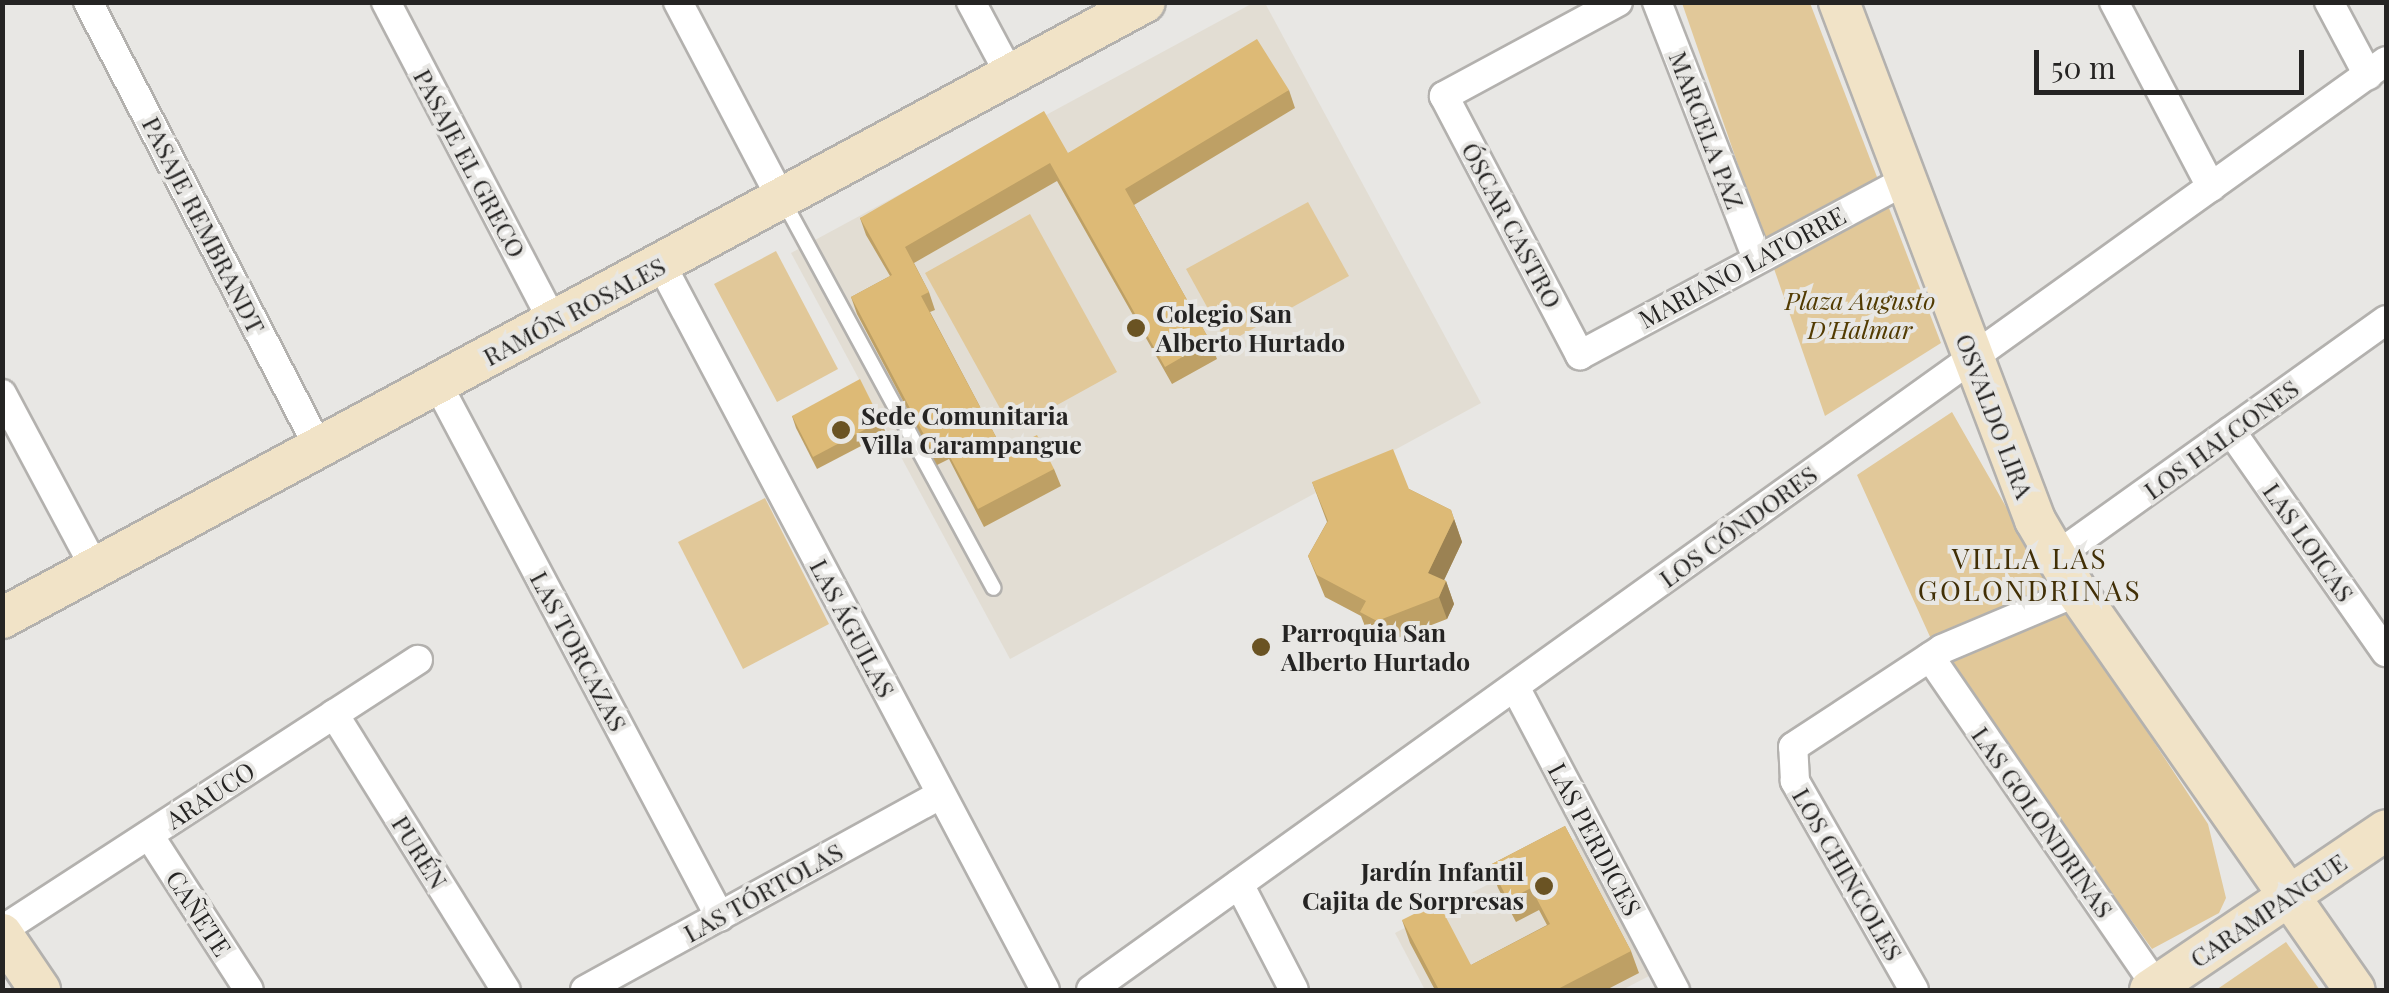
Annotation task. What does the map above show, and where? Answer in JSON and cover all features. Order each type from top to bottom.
[{"type":"street","name":"PASAJE REMBRANDT","points":[[88,2],[319,448]]},
{"type":"street","name":"PASAJE EL GRECO","points":[[386,2],[554,323]]},
{"type":"street","points":[[678,2],[782,198]]},
{"type":"street","points":[[971,2],[1010,76]]},
{"type":"street","name":"RAMÓN ROSALES","points":[[2,618],[1145,2]]},
{"type":"street","name":"ÓSCAR CASTRO","points":[[1580,355],[1444,96],[1618,2]]},
{"type":"street","name":"MARCELA PAZ","points":[[1657,2],[1756,258]]},
{"type":"street","name":"OSVALDO LIRA","points":[[1839,2],[1972,357],[2055,557],[2356,990]]},
{"type":"street","points":[[2114,2],[2211,187]]},
{"type":"street","points":[[2329,2],[2377,68]]},
{"type":"street","name":"LOS CÓNDORES","points":[[1090,990],[2377,68]]},
{"type":"street","name":"MARIANO LATORRE","points":[[1580,355],[1906,180]]},
{"type":"street","name":"LAS ÁGUILAS","points":[[662,264],[1045,990]]},
{"type":"street","name":"LOS HALCONES","points":[[2055,557],[2386,320]]},
{"type":"street","name":"LAS TORCAZAS","points":[[438,385],[720,917]]},
{"type":"street","points":[[2,394],[95,568]]},
{"type":"street","name":"LAS LOICAS","points":[[2231,432],[2386,652]]},
{"type":"street","points":[[1930,657],[2077,592]]},
{"type":"street","name":"LOS CHINCOLES","points":[[1914,990],[1795,781],[1790,756],[1806,734],[1930,657]]},
{"type":"street","name":"LAS GOLONDRINAS","points":[[1930,657],[2162,987]]},
{"type":"street","name":"ARAUCO","points":[[2,932],[418,660]]},
{"type":"street","name":"LAS PERDICES","points":[[1515,688],[1665,987]]},
{"type":"street","name":"PURÉN","points":[[334,714],[506,990]]},
{"type":"street","name":"LAS TÓRTOLAS","points":[[585,990],[941,794]]},
{"type":"street","points":[[2228,807],[2248,892],[2232,935]]},
{"type":"street","name":"CARAMPANGUE","points":[[2162,987],[2386,830]]},
{"type":"street","name":"CAÑETE","points":[[149,835],[249,990]]},
{"type":"street","points":[[1238,884],[1294,990]]},
{"type":"street","points":[[2,932],[40,990]]},
{"type":"lane","points":[[782,198],[994,588]]},
{"type":"shaded area","name":"Colegio San Alberto Hurtado","points":[[1253,3],[1265,3],[1481,403],[1010,659],[791,253]]},
{"type":"shaded area","name":"Jardín Infantil Cajita de Sorpresas","points":[[1577,838],[1649,976],[1622,990],[1425,990],[1395,933]]},
{"type":"green space","name":"Plaza Augusto D'Halmar","points":[[1682,3],[1810,3],[1941,343],[1825,416]]},
{"type":"green space","points":[[1308,202],[1349,276],[1227,343],[1186,269]]},
{"type":"green space","points":[[1030,214],[1117,372],[1012,430],[925,273]]},
{"type":"green space","points":[[776,251],[838,369],[777,402],[714,284]]},
{"type":"green space","points":[[1952,412],[2050,584],[2208,824],[2226,898],[2219,913],[2152,949],[1936,650],[1857,475]]},
{"type":"green space","points":[[765,498],[829,624],[743,669],[678,542]]},
{"type":"green space","points":[[2286,942],[2320,990],[2216,990]]},
{"type":"building","points":[[1257,39],[1289,90],[1125,189],[1210,341],[1165,367],[1050,163],[905,247],[929,292],[921,296],[1004,452],[1037,435],[1054,469],[978,509],[942,442],[931,448],[851,297],[892,275],[860,218],[1044,111],[1068,153]]},
{"type":"building","name":"Sede Comunitaria Villa Carampangue","points":[[860,379],[881,421],[813,457],[792,416]]},
{"type":"building","points":[[1393,449],[1409,489],[1451,510],[1454,519],[1428,573],[1446,581],[1439,597],[1377,621],[1360,612],[1366,601],[1317,575],[1308,556],[1328,521],[1312,482]]},
{"type":"building","name":"Jardín Infantil Cajita de Sorpresas","points":[[1565,826],[1631,951],[1556,990],[1439,990],[1402,920],[1438,902],[1471,965],[1550,924],[1531,888],[1508,900],[1490,865]]},
{"type":"place","name":"Colegio San Alberto Hurtado","points":[[1136,328]]},
{"type":"place","name":"Sede Comunitaria Villa Carampangue","points":[[841,430]]},
{"type":"place","name":"Parroquia San Alberto Hurtado","points":[[1261,647]]},
{"type":"place","name":"Jardín Infantil Cajita de Sorpresas","points":[[1544,886]]},
{"type":"district","name":"VILLA LAS GOLONDRINAS","points":[[2030,574]]}]
